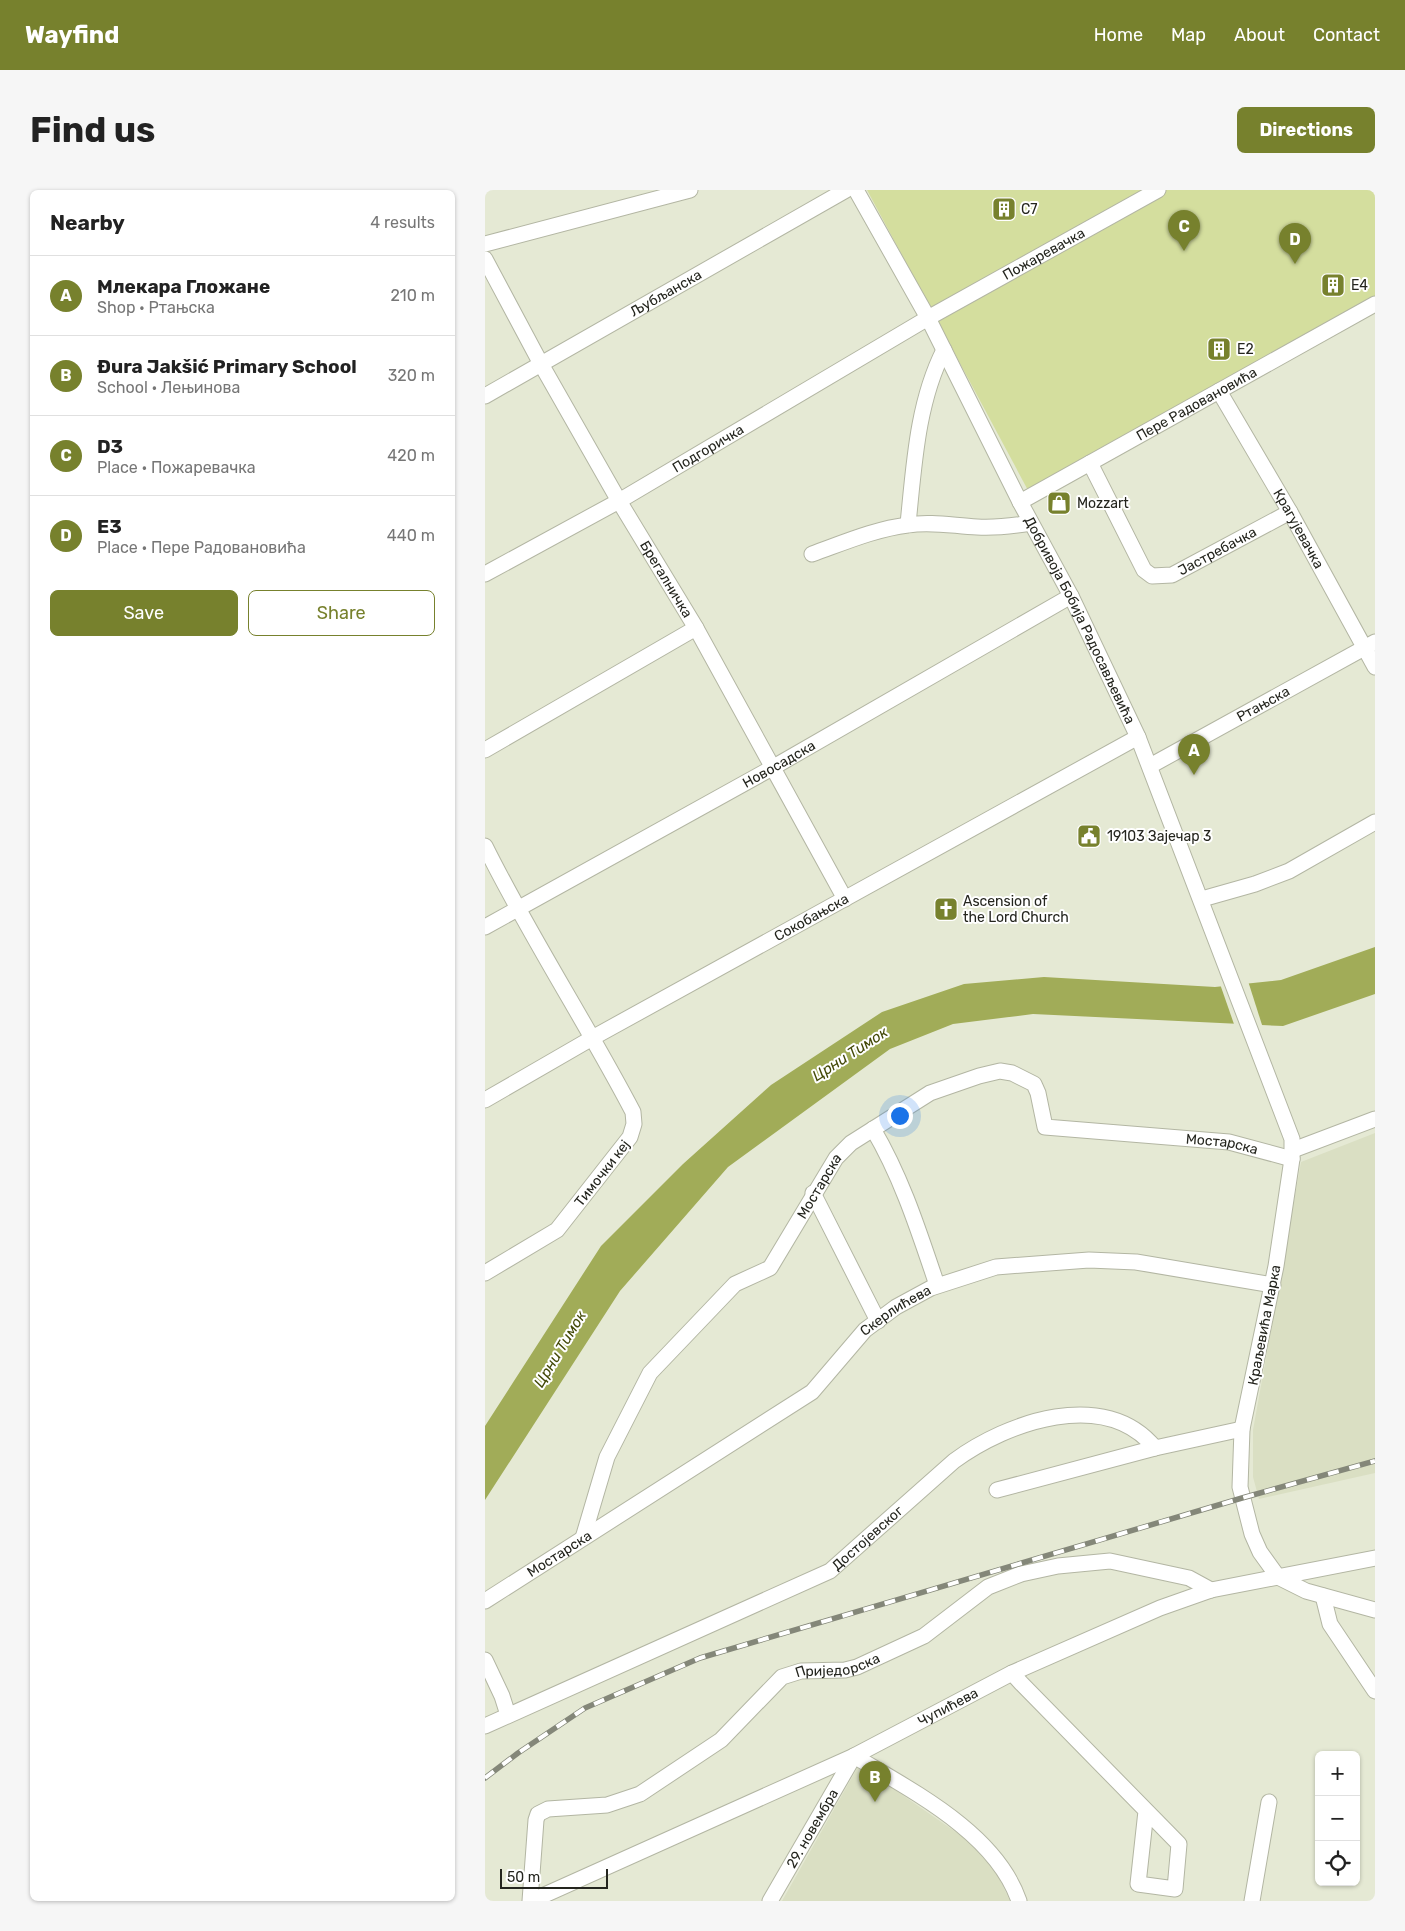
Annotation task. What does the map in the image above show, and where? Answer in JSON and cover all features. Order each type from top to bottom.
[{"type":"street","points":[[485,244],[690,190]]},
{"type":"street","name":"Љубљанска","points":[[485,396],[846,190]]},
{"type":"street","name":"Добривоја Бобија Радосављевића","points":[[856,190],[928,318],[1020,502],[1071,596],[1138,737],[1266,1068]]},
{"type":"street","name":"Пожаревачка","points":[[928,318],[1158,190]]},
{"type":"street","name":"Брегалничка","points":[[485,259],[541,364],[619,501],[696,628],[845,900]]},
{"type":"street","name":"Пере Радовановића","points":[[1020,502],[1375,304]]},
{"type":"street","name":"Подгоричка","points":[[485,574],[619,501],[928,318]]},
{"type":"street","points":[[908,524],[927,388],[944,350]]},
{"type":"street","name":"Крагујевачка","points":[[1219,391],[1370,645],[1375,666]]},
{"type":"street","name":"Јастребачка","points":[[1090,463],[1144,570],[1152,576],[1172,574],[1290,512]]},
{"type":"street","points":[[812,554],[878,531],[908,524],[1006,527],[1031,522]]},
{"type":"street","name":"Новосадска","points":[[485,927],[772,768],[1071,596]]},
{"type":"street","points":[[485,750],[696,628]]},
{"type":"street","name":"Ртањска","points":[[1150,766],[1370,645]]},
{"type":"street","name":"Сокобањска","points":[[485,1100],[594,1037],[1138,737]]},
{"type":"street","points":[[1202,899],[1255,884],[1289,871],[1375,822]]},
{"type":"street","name":"Тимочки кеј","points":[[485,846],[517,909],[594,1037],[633,1112],[634,1124],[630,1137],[557,1230],[485,1273]]},
{"type":"street","name":"Краљевића Марка","points":[[1266,1068],[1288,1128],[1293,1154],[1273,1285],[1242,1429],[1240,1487],[1246,1517],[1260,1552],[1278,1577]]},
{"type":"street","name":"Мостарска","points":[[485,1601],[583,1538],[607,1457],[650,1372],[735,1284],[769,1268],[813,1193],[836,1158],[851,1143],[931,1093],[979,1076],[1000,1072],[1012,1073],[1034,1084],[1038,1093],[1045,1127],[1229,1142],[1293,1154]]},
{"type":"street","points":[[1293,1154],[1375,1119]]},
{"type":"street","points":[[873,1129],[884,1148],[910,1208],[937,1286]]},
{"type":"street","points":[[813,1193],[877,1320]]},
{"type":"street","name":"Скерлићева","points":[[583,1538],[813,1392],[865,1330],[896,1307],[937,1286],[996,1267],[1028,1263],[1089,1260],[1136,1262],[1273,1285]]},
{"type":"street","name":"Достојевског","points":[[485,1726],[830,1571],[954,1461],[968,1450],[1003,1433],[1041,1420],[1099,1416],[1128,1426],[1141,1433],[1155,1448]]},
{"type":"street","points":[[997,1490],[1155,1448],[1242,1429]]},
{"type":"street","name":"Чупићева","points":[[531,1901],[854,1756],[1011,1673],[1109,1628],[1211,1590],[1375,1558]]},
{"type":"street","name":"Приједорска","points":[[531,1901],[536,1820],[538,1814],[547,1809],[616,1804],[640,1794],[721,1740],[772,1685],[791,1673],[845,1670],[857,1667],[924,1636],[988,1586],[1021,1574],[1058,1566],[1110,1561],[1189,1578],[1211,1590]]},
{"type":"street","points":[[1278,1577],[1293,1586],[1375,1610]]},
{"type":"street","points":[[1323,1596],[1331,1624],[1375,1692]]},
{"type":"street","points":[[485,1660],[502,1696],[508,1715]]},
{"type":"street","points":[[1011,1673],[1146,1810],[1179,1844],[1175,1889],[1138,1884],[1146,1810]]},
{"type":"street","points":[[854,1756],[972,1834],[1001,1866],[1019,1901]]},
{"type":"street","name":"29. новембра","points":[[770,1901],[854,1756]]},
{"type":"street","points":[[1252,1901],[1269,1802]]},
{"type":"shaded area","points":[[867,190],[1375,190],[1375,313],[1030,494]]},
{"type":"shaded area","points":[[1375,1133],[1375,1473],[1259,1499],[1253,1477],[1253,1430],[1301,1162]]},
{"type":"shaded area","points":[[859,1765],[966,1839],[996,1872],[1010,1901],[782,1901]]},
{"type":"water","name":"Црни Тимок","points":[[1375,947],[1375,994],[1283,1026],[1033,1014],[953,1024],[890,1049],[728,1167],[620,1291],[485,1500],[485,1426],[601,1246],[683,1164],[771,1085],[882,1012],[964,984],[1044,977],[1215,987],[1281,980]]},
{"type":"pier","points":[[1248,981],[1263,1028],[1235,1027],[1220,984]]},
{"type":"railway","points":[[485,1778],[518,1753],[585,1708],[700,1658],[1242,1498],[1375,1461]]},
{"type":"place","name":"C7","points":[[1004,209]]},
{"type":"place","name":"D3","points":[[1184,251]]},
{"type":"place","name":"E3","points":[[1295,264]]},
{"type":"place","name":"E4","points":[[1333,285]]},
{"type":"place","name":"E2","points":[[1219,349]]},
{"type":"place","name":"Mozzart","points":[[1059,503]]},
{"type":"place","name":"Млекара Гложане","points":[[1194,775]]},
{"type":"place","name":"19103 Зајечар 3","points":[[1089,836]]},
{"type":"place","name":"Ascension of the Lord Church","points":[[946,909]]},
{"type":"place","name":"Đura Jakšić Primary School","points":[[875,1802]]}]
